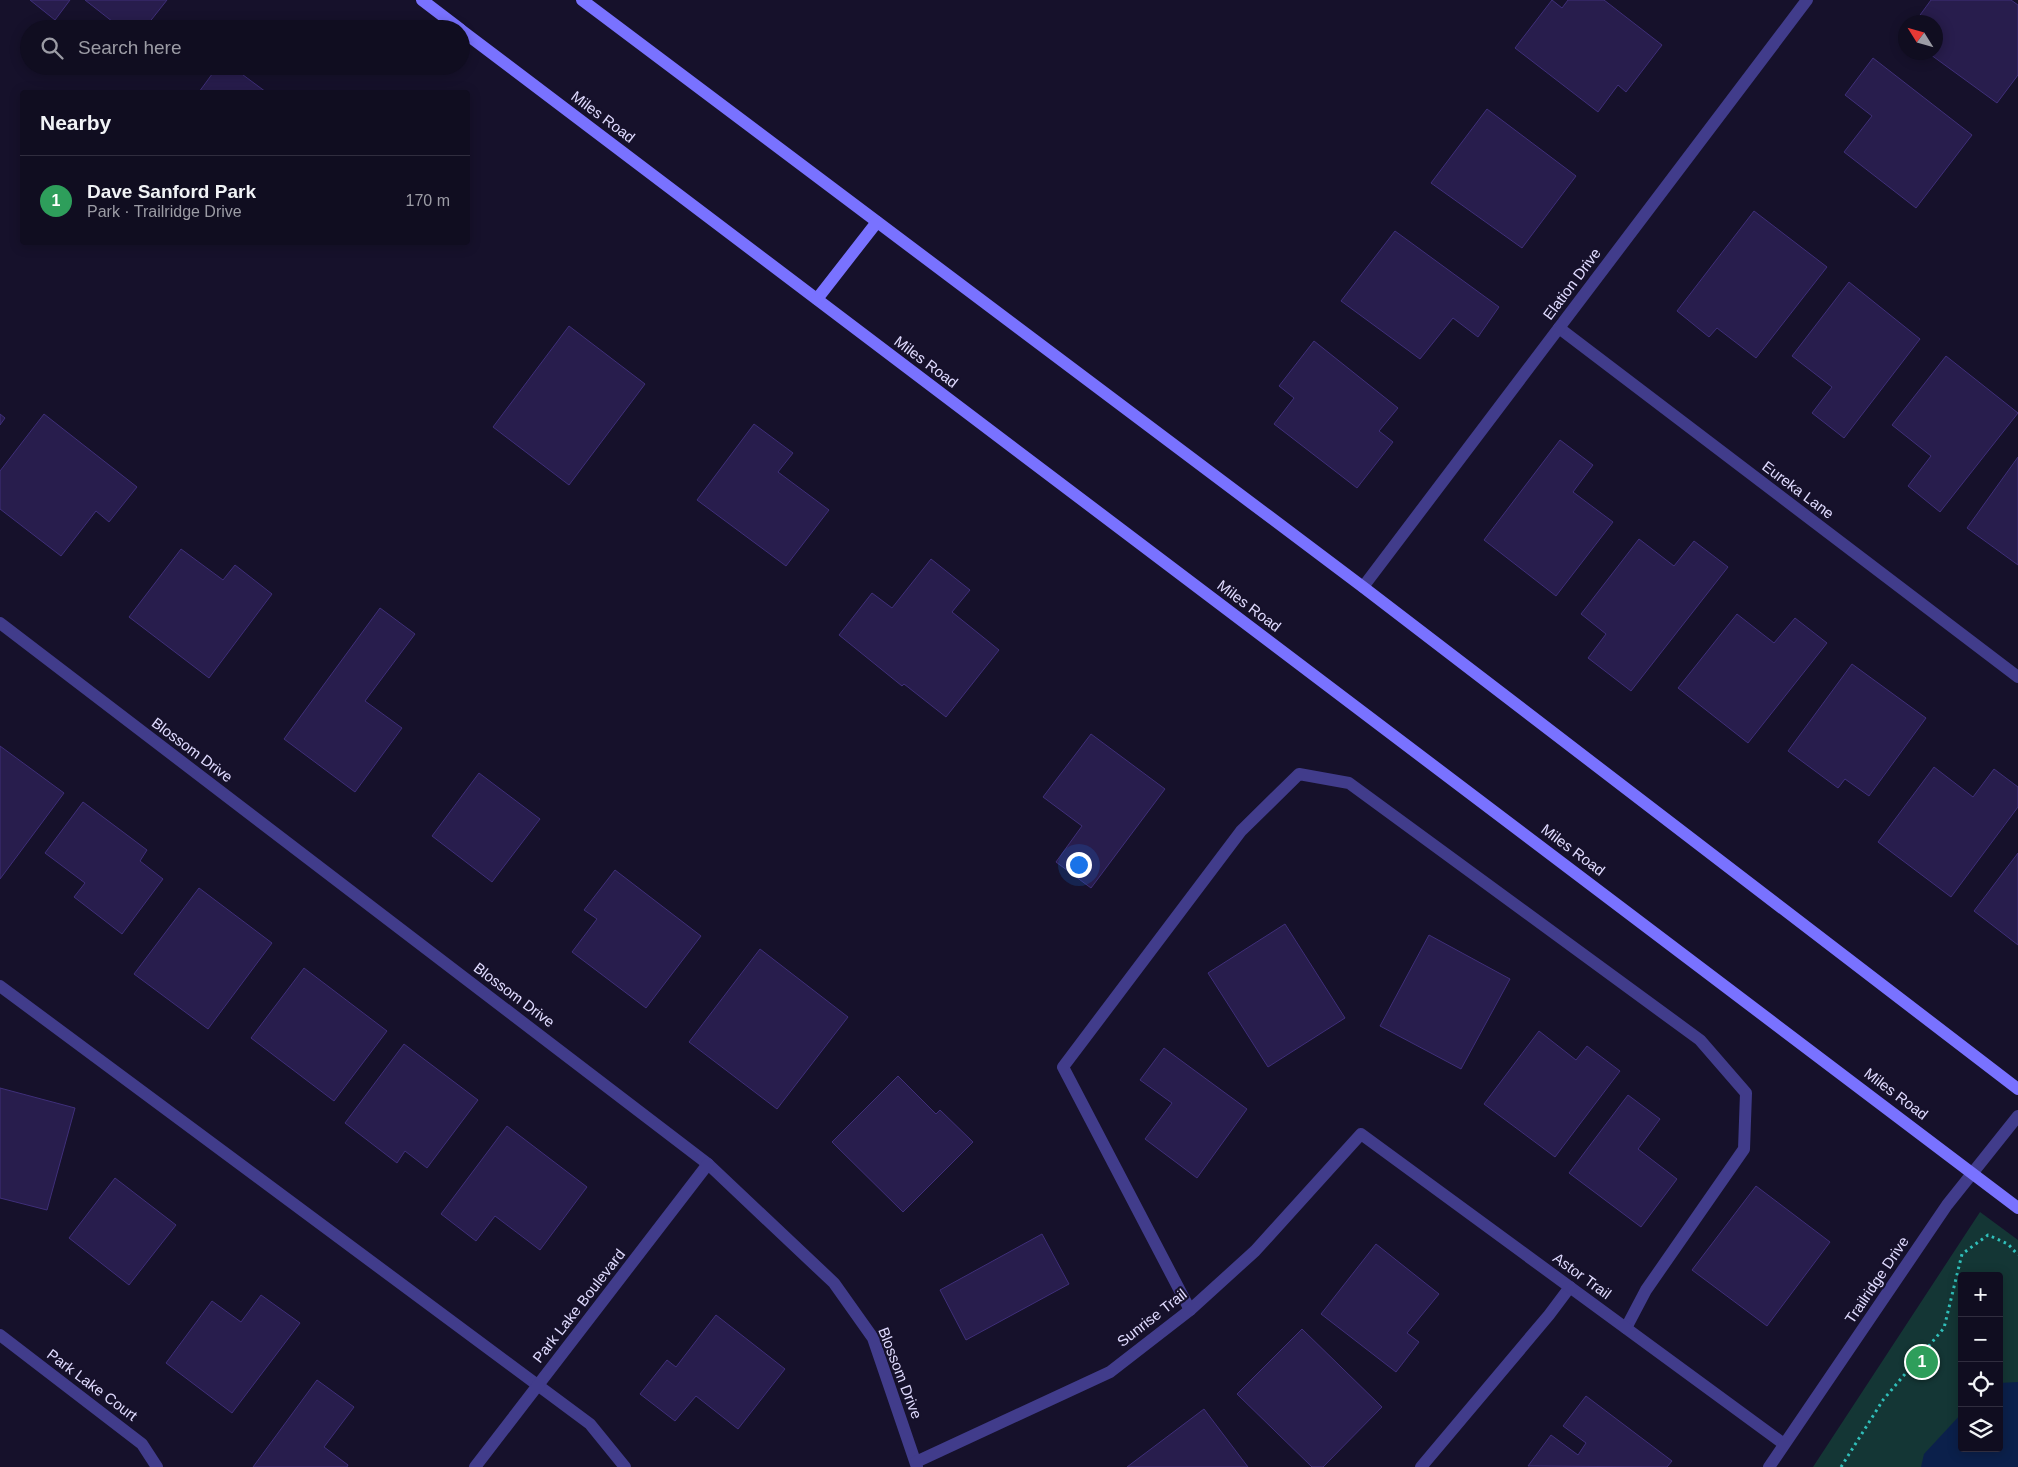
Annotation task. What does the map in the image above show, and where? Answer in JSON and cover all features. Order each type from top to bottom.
[{"type":"main road","name":"Miles Road","points":[[422,0],[449,20]]},
{"type":"main road","points":[[582,0],[1363,587],[2018,1089]]},
{"type":"main road","name":"Miles Road","points":[[470,36],[2018,1208]]},
{"type":"main road","points":[[817,299],[877,222]]},
{"type":"street","name":"Elation Drive","points":[[1363,587],[1808,0]]},
{"type":"street","name":"Eureka Lane","points":[[1559,328],[2018,677]]},
{"type":"street","name":"Blossom Drive","points":[[0,624],[708,1164],[834,1283],[851,1306],[873,1338],[916,1464]]},
{"type":"street","points":[[1190,1310],[1063,1068],[1241,831],[1299,774],[1349,783],[1700,1040],[1746,1093],[1744,1149],[1646,1290],[1626,1328]]},
{"type":"street","points":[[0,986],[590,1424],[625,1467]]},
{"type":"street","name":"Trailridge Drive","points":[[1769,1467],[1947,1206],[2018,1116]]},
{"type":"street","name":"Astor Trail","points":[[1361,1134],[1784,1444]]},
{"type":"street","name":"Sunrise Trail","points":[[916,1464],[1110,1372],[1190,1310],[1255,1251],[1361,1134]]},
{"type":"street","name":"Park Lake Boulevard","points":[[475,1467],[708,1164]]},
{"type":"street","points":[[1421,1467],[1549,1315],[1570,1287]]},
{"type":"street","name":"Park Lake Court","points":[[0,1335],[142,1444],[157,1467]]},
{"type":"path","points":[[1841,1467],[1883,1400],[1944,1328],[1962,1254],[1988,1235],[2008,1244],[2018,1255]]},
{"type":"green space","points":[[1980,1212],[2018,1240],[2018,1467],[1813,1467]]},
{"type":"water","points":[[2018,1382],[2018,1467],[1921,1467],[1924,1454],[1958,1417],[1958,1452],[2003,1452],[2003,1383]]},
{"type":"building","points":[[30,0],[70,0],[55,20]]},
{"type":"building","points":[[85,0],[167,0],[151,20],[111,20]]},
{"type":"building","points":[[1552,0],[1562,8],[1568,0],[1604,0],[1662,45],[1626,92],[1618,85],[1598,112],[1515,48]]},
{"type":"building","points":[[1931,0],[2011,0],[2018,5],[2018,75],[1997,103],[1938,60],[1943,60],[1943,15],[1920,15]]},
{"type":"building","points":[[1873,58],[1972,135],[1916,208],[1844,152],[1872,116],[1845,95]]},
{"type":"building","points":[[211,75],[243,75],[263,90],[200,90]]},
{"type":"building","points":[[1487,109],[1576,176],[1522,248],[1431,183]]},
{"type":"building","points":[[1754,211],[1827,267],[1756,358],[1717,328],[1709,337],[1677,311]]},
{"type":"building","points":[[1395,231],[1499,307],[1478,337],[1453,318],[1420,359],[1341,301]]},
{"type":"building","points":[[1849,282],[1920,339],[1844,438],[1812,413],[1832,387],[1792,356]]},
{"type":"building","points":[[569,326],[645,384],[569,485],[493,427]]},
{"type":"building","points":[[1314,341],[1398,408],[1379,431],[1393,442],[1357,488],[1274,424],[1294,398],[1279,386]]},
{"type":"building","points":[[1946,356],[2018,413],[1940,512],[1908,486],[1931,456],[1892,425]]},
{"type":"building","points":[[0,414],[5,418],[0,425]]},
{"type":"building","points":[[44,414],[137,487],[109,522],[96,511],[61,556],[0,509],[0,471]]},
{"type":"building","points":[[754,424],[793,453],[778,472],[829,510],[786,566],[697,500]]},
{"type":"building","points":[[1560,440],[1593,465],[1573,492],[1613,522],[1556,596],[1484,540]]},
{"type":"building","points":[[2018,457],[2018,565],[1967,528]]},
{"type":"building","points":[[1639,539],[1674,566],[1694,541],[1728,567],[1631,691],[1588,658],[1606,634],[1581,614]]},
{"type":"building","points":[[181,549],[223,580],[235,565],[272,594],[209,678],[129,617]]},
{"type":"building","points":[[931,559],[970,590],[952,612],[999,650],[946,717],[904,684],[902,686],[839,635],[872,593],[892,608]]},
{"type":"building","points":[[380,608],[415,634],[365,701],[402,728],[355,792],[284,739]]},
{"type":"building","points":[[1737,614],[1774,643],[1795,618],[1827,643],[1748,743],[1678,688]]},
{"type":"building","points":[[1852,664],[1926,718],[1869,796],[1845,779],[1838,788],[1788,751]]},
{"type":"building","points":[[1091,734],[1165,789],[1091,888],[1056,862],[1082,826],[1043,797]]},
{"type":"building","points":[[0,746],[64,793],[0,879]]},
{"type":"building","points":[[1934,767],[1973,797],[1994,769],[2018,787],[2018,807],[1951,897],[1878,842]]},
{"type":"building","points":[[479,773],[540,819],[492,882],[432,836]]},
{"type":"building","points":[[83,802],[147,850],[140,861],[163,879],[122,934],[74,897],[85,883],[45,853]]},
{"type":"building","points":[[2018,853],[2018,945],[1974,911]]},
{"type":"building","points":[[615,870],[701,936],[646,1008],[572,952],[597,919],[584,910]]},
{"type":"building","points":[[199,888],[272,943],[208,1029],[134,974]]},
{"type":"building","points":[[1285,924],[1345,1018],[1268,1067],[1208,973]]},
{"type":"building","points":[[1429,935],[1510,979],[1461,1069],[1380,1026]]},
{"type":"building","points":[[760,949],[848,1017],[777,1109],[689,1042]]},
{"type":"building","points":[[304,968],[387,1031],[334,1101],[251,1038]]},
{"type":"building","points":[[1539,1031],[1576,1060],[1587,1046],[1620,1071],[1555,1157],[1484,1104]]},
{"type":"building","points":[[404,1044],[478,1100],[427,1168],[405,1151],[397,1163],[345,1123]]},
{"type":"building","points":[[1164,1048],[1247,1109],[1197,1178],[1145,1139],[1172,1103],[1140,1080]]},
{"type":"building","points":[[898,1076],[936,1114],[940,1110],[973,1142],[903,1212],[832,1142]]},
{"type":"building","points":[[0,1088],[75,1108],[47,1210],[0,1198]]},
{"type":"building","points":[[1628,1095],[1660,1119],[1638,1149],[1677,1179],[1641,1227],[1569,1173]]},
{"type":"building","points":[[507,1126],[587,1187],[540,1250],[495,1216],[476,1241],[441,1214]]},
{"type":"building","points":[[115,1178],[176,1225],[129,1285],[69,1238]]},
{"type":"building","points":[[1756,1186],[1830,1242],[1767,1326],[1692,1270]]},
{"type":"building","points":[[1042,1234],[1069,1284],[966,1340],[940,1290]]},
{"type":"building","points":[[1376,1244],[1439,1294],[1407,1333],[1419,1342],[1396,1372],[1321,1314]]},
{"type":"building","points":[[261,1295],[300,1323],[232,1413],[166,1363],[212,1301],[241,1322]]},
{"type":"building","points":[[716,1315],[785,1369],[738,1429],[696,1396],[675,1421],[640,1394],[667,1360],[676,1367]]},
{"type":"building","points":[[1302,1329],[1382,1407],[1323,1467],[1312,1467],[1237,1394]]},
{"type":"building","points":[[317,1380],[354,1407],[324,1447],[348,1465],[347,1467],[253,1467]]},
{"type":"building","points":[[1586,1396],[1672,1461],[1667,1467],[1528,1466],[1551,1435],[1578,1455],[1586,1443],[1563,1426]]},
{"type":"building","points":[[1204,1409],[1248,1467],[1127,1467]]},
{"type":"place","name":"Dave Sanford Park","points":[[1922,1362]]}]
